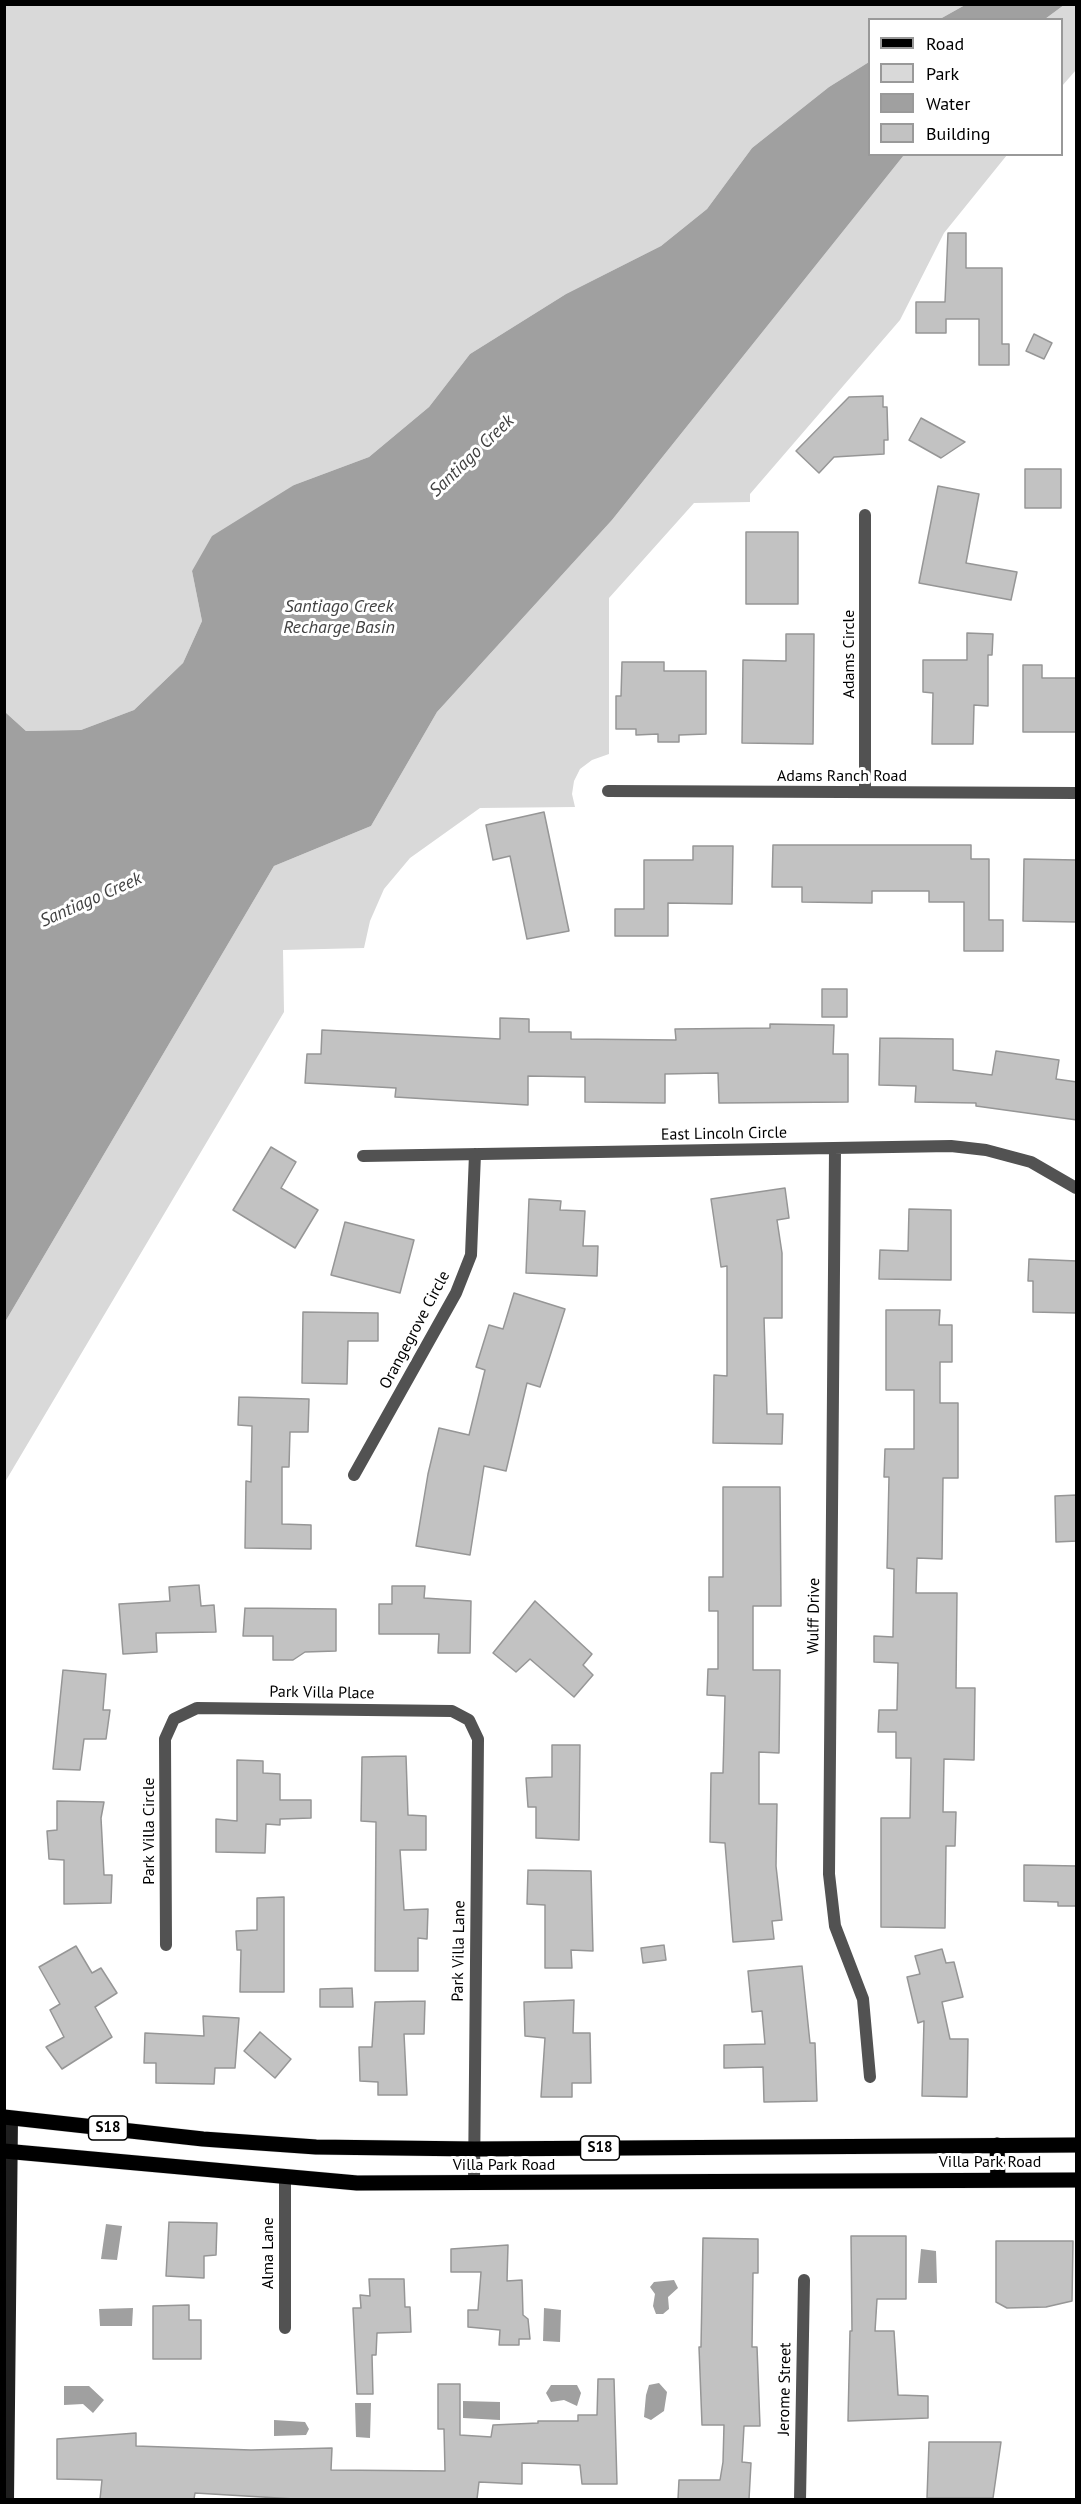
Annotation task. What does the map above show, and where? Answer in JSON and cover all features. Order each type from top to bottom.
[{"type":"main road","name":"Villa Park Road","points":[[8,2117],[203,2139],[316,2147],[474,2149],[1077,2145]]},
{"type":"main road","points":[[997,2145],[998,2180]]},
{"type":"main road","name":"Villa Park Road","points":[[8,2151],[357,2183],[1077,2180]]},
{"type":"street","name":"Adams Circle","points":[[865,515],[865,792]]},
{"type":"street","name":"Adams Ranch Road","points":[[608,791],[1077,793]]},
{"type":"street","name":"East Lincoln Circle","points":[[363,1156],[951,1146],[986,1150],[1031,1162],[1077,1188]]},
{"type":"street","name":"Wulff Drive","points":[[835,1149],[829,1874],[835,1926],[863,1999],[870,2077]]},
{"type":"street","name":"Orangegrove Circle","points":[[354,1475],[456,1293],[471,1255],[475,1154]]},
{"type":"street","name":"Park Villa Place","points":[[174,1719],[197,1708],[452,1711],[469,1720]]},
{"type":"street","name":"Park Villa Circle","points":[[166,1946],[165,1739],[174,1719]]},
{"type":"street","name":"Park Villa Lane","points":[[469,1720],[478,1739],[474,2184]]},
{"type":"street","points":[[8,2117],[8,2499]]},
{"type":"street","name":"Alma Lane","points":[[285,2178],[285,2328]]},
{"type":"street","name":"Jerome Street","points":[[800,2499],[804,2280]]},
{"type":"green space","points":[[5,5],[965,5],[942,18],[868,18],[868,63],[829,87],[752,148],[707,209],[661,246],[566,294],[470,354],[429,407],[369,457],[294,485],[192,571],[202,621],[183,663],[134,710],[81,730],[26,731],[5,712]]},
{"type":"green space","points":[[1064,5],[1076,5],[1076,70],[1063,85],[1063,18],[1046,18]]},
{"type":"green space","points":[[903,156],[1006,156],[944,233],[900,320],[750,494],[750,502],[694,503],[609,598],[609,754],[592,760],[580,769],[574,781],[572,794],[575,807],[480,808],[410,858],[384,889],[370,921],[364,948],[283,950],[284,1012],[5,1482],[5,1322],[274,866],[371,826],[437,712],[612,520]]},
{"type":"water","points":[[965,4],[1064,5],[1046,18],[942,18]]},
{"type":"water","name":"Santiago Creek Recharge Basin","points":[[868,63],[868,156],[903,156],[612,520],[437,712],[371,826],[274,866],[5,1322],[5,712],[26,731],[81,730],[134,710],[183,663],[202,621],[192,571],[212,536],[294,485],[369,457],[429,407],[470,354],[566,294],[661,246],[707,209],[752,148],[829,87]]},
{"type":"water","points":[[106,2224],[122,2226],[117,2260],[101,2259]]},
{"type":"water","points":[[921,2249],[936,2251],[937,2283],[918,2283]]},
{"type":"water","points":[[674,2280],[678,2288],[668,2297],[669,2309],[663,2314],[656,2314],[653,2306],[655,2294],[650,2287],[654,2282]]},
{"type":"water","points":[[133,2308],[132,2326],[100,2326],[99,2309]]},
{"type":"water","points":[[544,2308],[561,2310],[560,2342],[543,2341]]},
{"type":"water","points":[[659,2383],[667,2392],[664,2411],[651,2420],[644,2417],[646,2395],[649,2385]]},
{"type":"water","points":[[551,2385],[577,2385],[581,2393],[577,2406],[564,2400],[551,2402],[546,2393]]},
{"type":"water","points":[[64,2386],[89,2386],[104,2400],[93,2413],[83,2404],[64,2405]]},
{"type":"water","points":[[463,2401],[500,2402],[500,2420],[463,2418]]},
{"type":"water","points":[[355,2403],[371,2403],[370,2438],[356,2437]]},
{"type":"water","points":[[274,2420],[305,2422],[309,2429],[306,2435],[274,2436]]},
{"type":"building","points":[[948,233],[966,233],[966,268],[1002,268],[1002,344],[1009,344],[1009,365],[979,365],[979,319],[946,319],[946,333],[916,333],[916,302],[945,302]]},
{"type":"building","points":[[1034,334],[1052,343],[1044,359],[1026,351]]},
{"type":"building","points":[[883,396],[883,407],[887,407],[888,440],[884,440],[884,454],[834,457],[819,473],[796,451],[849,397]]},
{"type":"building","points":[[921,418],[965,442],[941,458],[909,440]]},
{"type":"building","points":[[1025,469],[1061,469],[1061,508],[1025,508]]},
{"type":"building","points":[[938,486],[979,494],[966,563],[1017,572],[1011,600],[919,583]]},
{"type":"building","points":[[746,532],[798,532],[798,604],[746,604]]},
{"type":"building","points":[[967,633],[993,634],[992,655],[988,655],[988,706],[974,705],[973,744],[932,744],[933,693],[923,692],[923,660],[967,660]]},
{"type":"building","points":[[786,634],[814,634],[813,744],[742,743],[743,660],[786,661]]},
{"type":"building","points":[[622,662],[664,662],[664,671],[706,671],[706,734],[679,735],[679,742],[658,742],[658,734],[636,735],[636,729],[616,729],[616,696],[621,696]]},
{"type":"building","points":[[1023,665],[1042,665],[1042,678],[1077,678],[1077,732],[1023,732]]},
{"type":"building","points":[[544,812],[569,931],[527,939],[510,856],[493,860],[486,825]]},
{"type":"building","points":[[773,845],[971,845],[971,859],[989,859],[989,920],[1003,920],[1003,951],[964,951],[964,902],[929,902],[929,891],[872,891],[872,903],[802,902],[802,887],[772,887]]},
{"type":"building","points":[[693,846],[733,846],[732,904],[668,903],[668,936],[615,936],[615,909],[644,909],[644,860],[693,860]]},
{"type":"building","points":[[1024,859],[1077,860],[1077,922],[1023,921]]},
{"type":"building","points":[[822,989],[847,989],[847,1017],[822,1017]]},
{"type":"building","points":[[500,1018],[529,1019],[529,1032],[571,1032],[571,1039],[676,1040],[675,1029],[770,1028],[770,1024],[834,1025],[833,1054],[848,1054],[848,1102],[719,1103],[718,1073],[665,1074],[665,1103],[585,1102],[585,1077],[528,1076],[528,1105],[395,1097],[396,1088],[305,1083],[307,1054],[321,1054],[322,1030],[500,1039]]},
{"type":"building","points":[[880,1038],[953,1039],[953,1070],[992,1075],[996,1051],[1059,1060],[1056,1079],[1077,1082],[1077,1120],[976,1106],[976,1103],[915,1102],[916,1086],[879,1085]]},
{"type":"building","points":[[271,1147],[296,1162],[281,1188],[318,1210],[295,1248],[233,1210]]},
{"type":"building","points":[[785,1188],[789,1218],[777,1220],[782,1253],[782,1318],[764,1318],[767,1414],[783,1414],[782,1444],[713,1443],[714,1375],[727,1376],[727,1266],[721,1267],[711,1199]]},
{"type":"building","points":[[529,1199],[561,1201],[560,1210],[585,1211],[583,1246],[598,1246],[597,1276],[526,1273]]},
{"type":"building","points":[[909,1209],[951,1210],[951,1280],[879,1279],[880,1250],[908,1251]]},
{"type":"building","points":[[345,1222],[414,1240],[400,1293],[331,1275]]},
{"type":"building","points":[[1029,1259],[1077,1261],[1077,1313],[1033,1312],[1033,1281],[1028,1281]]},
{"type":"building","points":[[514,1293],[565,1309],[540,1387],[527,1383],[506,1471],[484,1466],[470,1555],[416,1546],[428,1474],[439,1428],[469,1435],[485,1370],[476,1367],[489,1325],[503,1329]]},
{"type":"building","points":[[886,1310],[940,1310],[939,1325],[952,1325],[952,1362],[940,1362],[940,1403],[958,1403],[958,1478],[943,1478],[942,1559],[917,1558],[916,1593],[957,1593],[956,1688],[975,1688],[974,1760],[944,1759],[943,1812],[956,1812],[955,1846],[946,1846],[945,1928],[881,1927],[881,1818],[910,1818],[911,1758],[896,1758],[896,1732],[878,1732],[879,1710],[897,1710],[898,1663],[874,1662],[874,1636],[893,1637],[894,1569],[887,1568],[889,1477],[884,1477],[885,1449],[914,1449],[914,1390],[886,1390]]},
{"type":"building","points":[[303,1312],[378,1313],[378,1341],[348,1341],[347,1384],[302,1383]]},
{"type":"building","points":[[239,1397],[309,1399],[308,1432],[290,1432],[289,1467],[282,1467],[282,1524],[311,1525],[311,1549],[245,1548],[246,1481],[251,1482],[252,1426],[238,1425]]},
{"type":"building","points":[[723,1487],[780,1487],[781,1606],[753,1606],[753,1670],[780,1670],[779,1753],[759,1752],[759,1804],[777,1804],[776,1866],[782,1920],[772,1921],[774,1939],[733,1942],[725,1843],[710,1842],[711,1773],[723,1773],[725,1696],[707,1695],[708,1669],[718,1669],[718,1611],[709,1611],[709,1577],[723,1577]]},
{"type":"building","points":[[1077,1495],[1077,1541],[1056,1542],[1055,1496]]},
{"type":"building","points":[[199,1585],[201,1606],[214,1605],[216,1632],[156,1633],[157,1652],[123,1654],[119,1604],[170,1601],[169,1587]]},
{"type":"building","points":[[392,1586],[425,1586],[424,1598],[471,1601],[470,1653],[438,1653],[439,1634],[379,1634],[379,1604],[392,1604]]},
{"type":"building","points":[[535,1601],[592,1654],[583,1665],[593,1675],[574,1697],[530,1659],[516,1672],[493,1653]]},
{"type":"building","points":[[245,1608],[336,1609],[336,1651],[305,1652],[293,1660],[273,1660],[273,1636],[243,1636]]},
{"type":"building","points":[[63,1670],[106,1674],[103,1710],[110,1710],[106,1739],[84,1739],[80,1770],[53,1769]]},
{"type":"building","points":[[552,1745],[580,1745],[579,1840],[536,1838],[536,1807],[528,1807],[526,1778],[552,1777]]},
{"type":"building","points":[[406,1756],[408,1815],[426,1816],[426,1850],[400,1850],[404,1910],[428,1909],[427,1939],[418,1938],[418,1971],[375,1971],[376,1822],[361,1821],[362,1757]]},
{"type":"building","points":[[237,1760],[263,1761],[263,1773],[280,1774],[280,1800],[311,1800],[311,1818],[280,1819],[280,1825],[266,1824],[265,1853],[216,1852],[216,1819],[237,1821]]},
{"type":"building","points":[[57,1801],[104,1802],[101,1818],[104,1875],[112,1875],[111,1903],[64,1904],[64,1860],[49,1859],[47,1831],[57,1830]]},
{"type":"building","points":[[1024,1865],[1077,1866],[1077,1906],[1058,1906],[1058,1902],[1024,1901]]},
{"type":"building","points":[[528,1870],[591,1871],[593,1951],[571,1950],[572,1968],[545,1968],[545,1905],[527,1904]]},
{"type":"building","points":[[284,1897],[284,1992],[240,1992],[241,1950],[237,1950],[236,1931],[257,1930],[257,1898]]},
{"type":"building","points":[[664,1945],[666,1960],[643,1963],[641,1948]]},
{"type":"building","points":[[76,1946],[92,1973],[101,1968],[117,1993],[95,2007],[112,2037],[62,2069],[46,2047],[64,2037],[50,2010],[60,2004],[39,1967]]},
{"type":"building","points":[[942,1949],[946,1963],[954,1962],[963,1997],[942,2002],[950,2039],[968,2039],[967,2097],[922,2096],[924,2021],[918,2023],[907,1977],[920,1974],[915,1956]]},
{"type":"building","points":[[802,1966],[810,2043],[815,2043],[817,2101],[764,2102],[763,2067],[724,2068],[724,2045],[765,2044],[762,2011],[752,2012],[748,1971]]},
{"type":"building","points":[[352,1988],[353,2007],[320,2007],[320,1989]]},
{"type":"building","points":[[574,2000],[573,2033],[590,2033],[591,2083],[572,2083],[572,2097],[541,2097],[545,2038],[525,2036],[524,2002]]},
{"type":"building","points":[[425,2001],[424,2034],[404,2034],[407,2095],[378,2095],[378,2082],[360,2081],[359,2047],[372,2047],[375,2002]]},
{"type":"building","points":[[203,2016],[239,2018],[235,2068],[215,2068],[214,2084],[156,2083],[156,2063],[144,2063],[145,2033],[204,2036]]},
{"type":"building","points":[[260,2032],[291,2059],[275,2078],[244,2051]]},
{"type":"building","points":[[169,2222],[217,2223],[216,2255],[204,2256],[204,2278],[166,2276]]},
{"type":"building","points":[[851,2236],[906,2236],[906,2299],[877,2299],[875,2331],[894,2331],[898,2395],[928,2396],[928,2418],[848,2421],[850,2331],[852,2331]]},
{"type":"building","points":[[703,2238],[758,2239],[758,2273],[753,2273],[752,2347],[757,2347],[760,2426],[744,2426],[742,2462],[751,2463],[749,2499],[678,2499],[679,2480],[720,2480],[723,2462],[724,2425],[702,2425],[699,2347],[701,2347]]},
{"type":"building","points":[[996,2241],[1073,2241],[1072,2301],[1046,2307],[1007,2308],[996,2302]]},
{"type":"building","points":[[508,2245],[507,2281],[522,2280],[523,2315],[528,2319],[530,2339],[519,2339],[519,2345],[499,2345],[500,2330],[468,2327],[468,2310],[478,2310],[481,2272],[451,2272],[451,2249]]},
{"type":"building","points":[[369,2279],[404,2279],[405,2307],[410,2307],[411,2332],[377,2333],[376,2355],[372,2355],[373,2394],[357,2394],[353,2308],[361,2308],[360,2295],[370,2296]]},
{"type":"building","points":[[189,2305],[189,2320],[201,2320],[201,2359],[153,2359],[153,2306]]},
{"type":"building","points":[[598,2379],[614,2379],[617,2484],[582,2484],[580,2465],[522,2463],[522,2484],[479,2482],[477,2499],[295,2499],[195,2493],[194,2499],[100,2499],[102,2480],[57,2479],[57,2439],[136,2433],[136,2446],[251,2450],[332,2448],[331,2470],[445,2471],[444,2429],[438,2429],[438,2384],[460,2384],[460,2435],[491,2437],[493,2425],[538,2423],[538,2421],[578,2421],[578,2415],[597,2415]]},
{"type":"building","points":[[929,2442],[1001,2442],[993,2498],[927,2498]]},
{"type":"water label","name":"Santiago Creek","points":[[472,456]]},
{"type":"water label","name":"Santiago Creek","points":[[91,900]]}]
